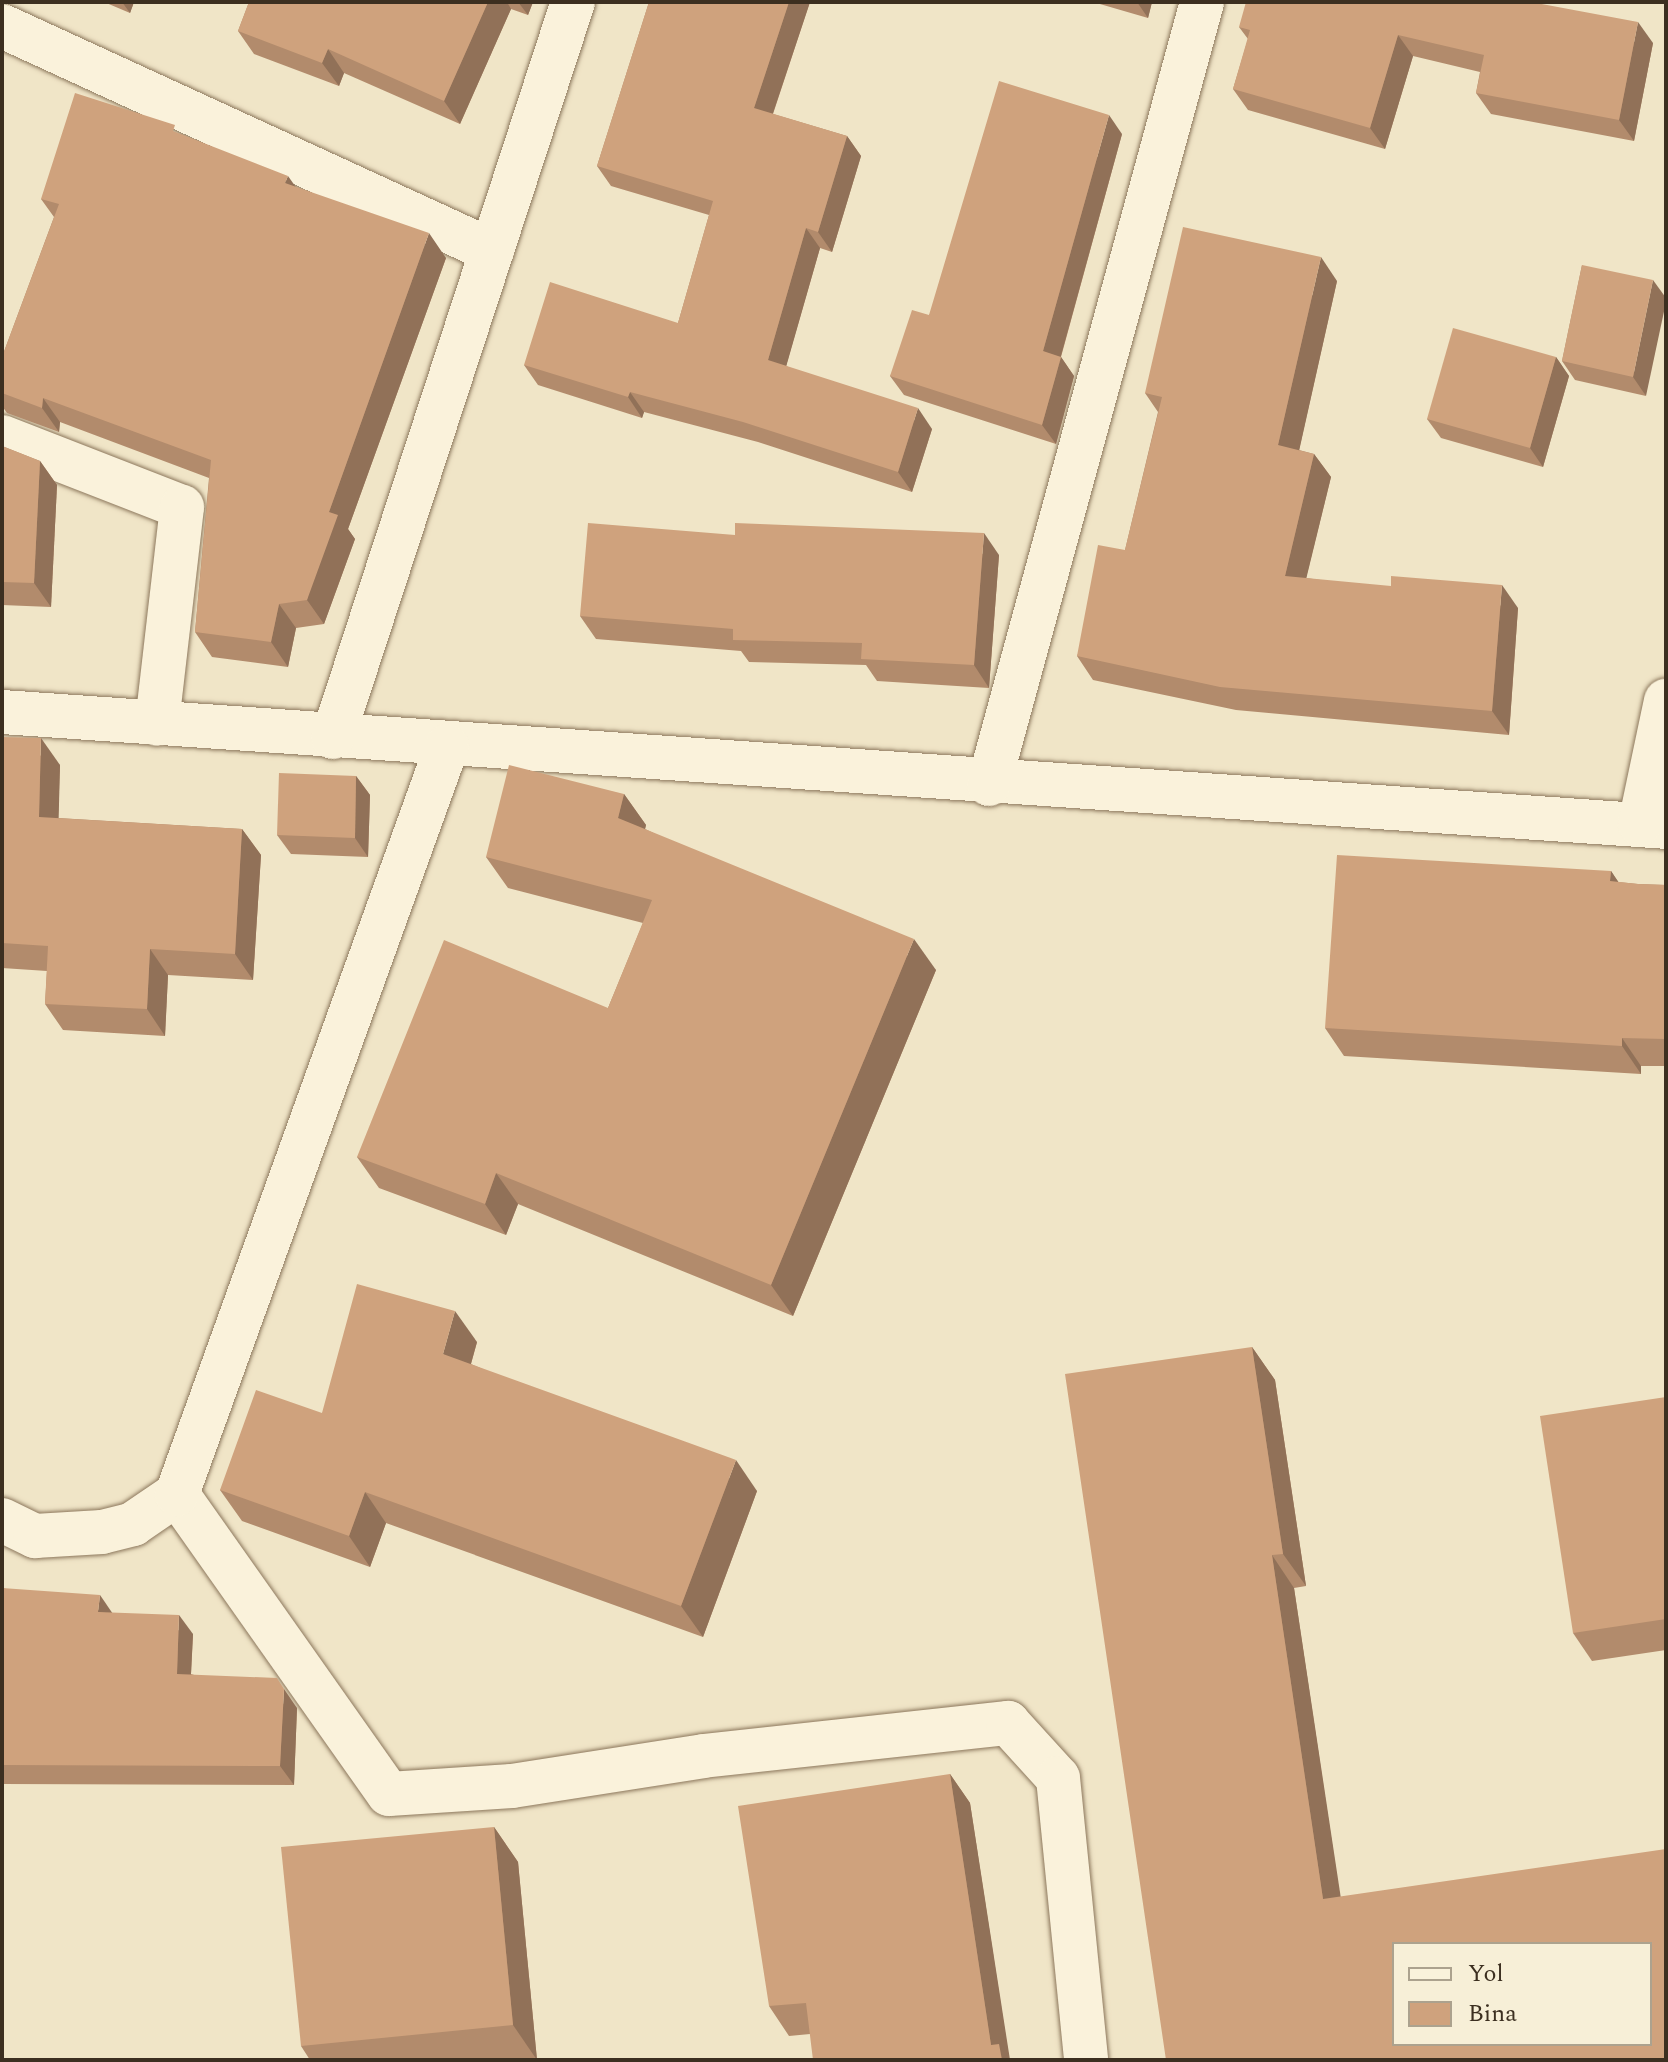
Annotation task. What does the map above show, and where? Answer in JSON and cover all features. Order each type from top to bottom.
[{"type":"street","points":[[333,737],[573,2]]},
{"type":"street","points":[[989,784],[1202,2]]},
{"type":"street","points":[[2,26],[492,251]]},
{"type":"street","points":[[2,437],[182,507],[157,724]]},
{"type":"street","points":[[2,712],[989,784],[1653,826],[1666,701]]},
{"type":"street","points":[[2,1520],[35,1536],[102,1532],[133,1524],[177,1494],[447,746]]},
{"type":"street","points":[[177,1494],[389,1794],[512,1786],[703,1756],[1008,1723],[1058,1778],[1086,2060]]},
{"type":"building","points":[[249,2],[488,2],[444,101],[328,49],[322,63],[238,31]]},
{"type":"building","points":[[649,2],[789,2],[754,108],[847,136],[818,232],[806,228],[768,360],[918,408],[898,472],[743,422],[630,392],[628,397],[524,365],[550,282],[678,323],[713,201],[597,166]]},
{"type":"building","points":[[1246,2],[1531,2],[1638,22],[1619,120],[1476,93],[1484,55],[1398,35],[1370,128],[1233,89],[1250,30],[1239,27]]},
{"type":"building","points":[[999,81],[1109,115],[1043,351],[1061,357],[1042,425],[890,376],[912,310],[929,315]]},
{"type":"building","points":[[75,93],[175,125],[173,131],[288,176],[285,183],[429,233],[329,512],[338,515],[307,600],[279,604],[271,642],[195,632],[211,460],[43,398],[42,408],[2,393],[2,357],[59,204],[41,199]]},
{"type":"building","points":[[1183,227],[1321,257],[1278,445],[1314,454],[1285,576],[1391,586],[1391,576],[1502,585],[1492,711],[1220,687],[1077,656],[1098,545],[1125,550],[1162,397],[1145,393]]},
{"type":"building","points":[[1582,265],[1653,280],[1633,377],[1562,361]]},
{"type":"building","points":[[1453,328],[1556,357],[1530,448],[1427,419]]},
{"type":"building","points":[[2,446],[40,461],[34,583],[2,582]]},
{"type":"building","points":[[588,523],[735,535],[735,523],[984,533],[974,665],[861,659],[862,643],[733,640],[733,629],[580,616]]},
{"type":"building","points":[[2,737],[41,738],[39,817],[242,829],[235,954],[150,949],[147,1009],[45,1004],[48,946],[2,943]]},
{"type":"building","points":[[509,765],[624,794],[618,818],[914,939],[771,1285],[496,1173],[485,1204],[357,1157],[444,940],[608,1008],[652,900],[486,857]]},
{"type":"building","points":[[279,773],[356,776],[355,838],[277,835]]},
{"type":"building","points":[[1337,855],[1611,871],[1610,881],[1666,885],[1666,1039],[1622,1038],[1622,1046],[1325,1028]]},
{"type":"building","points":[[357,1284],[455,1311],[443,1354],[736,1460],[681,1606],[365,1492],[349,1536],[220,1490],[256,1390],[322,1413]]},
{"type":"building","points":[[1252,1347],[1283,1554],[1272,1555],[1323,1899],[1666,1849],[1666,2060],[1166,2060],[1065,1374]]},
{"type":"building","points":[[1666,1397],[1666,1619],[1573,1633],[1540,1416]]},
{"type":"building","points":[[2,1588],[100,1595],[98,1612],[179,1615],[177,1674],[277,1678],[284,1689],[280,1766],[2,1765]]},
{"type":"building","points":[[950,1774],[991,2045],[999,2044],[1002,2060],[813,2060],[806,2003],[769,2006],[738,1806]]},
{"type":"building","points":[[494,1827],[513,2025],[301,2046],[281,1847]]}]
